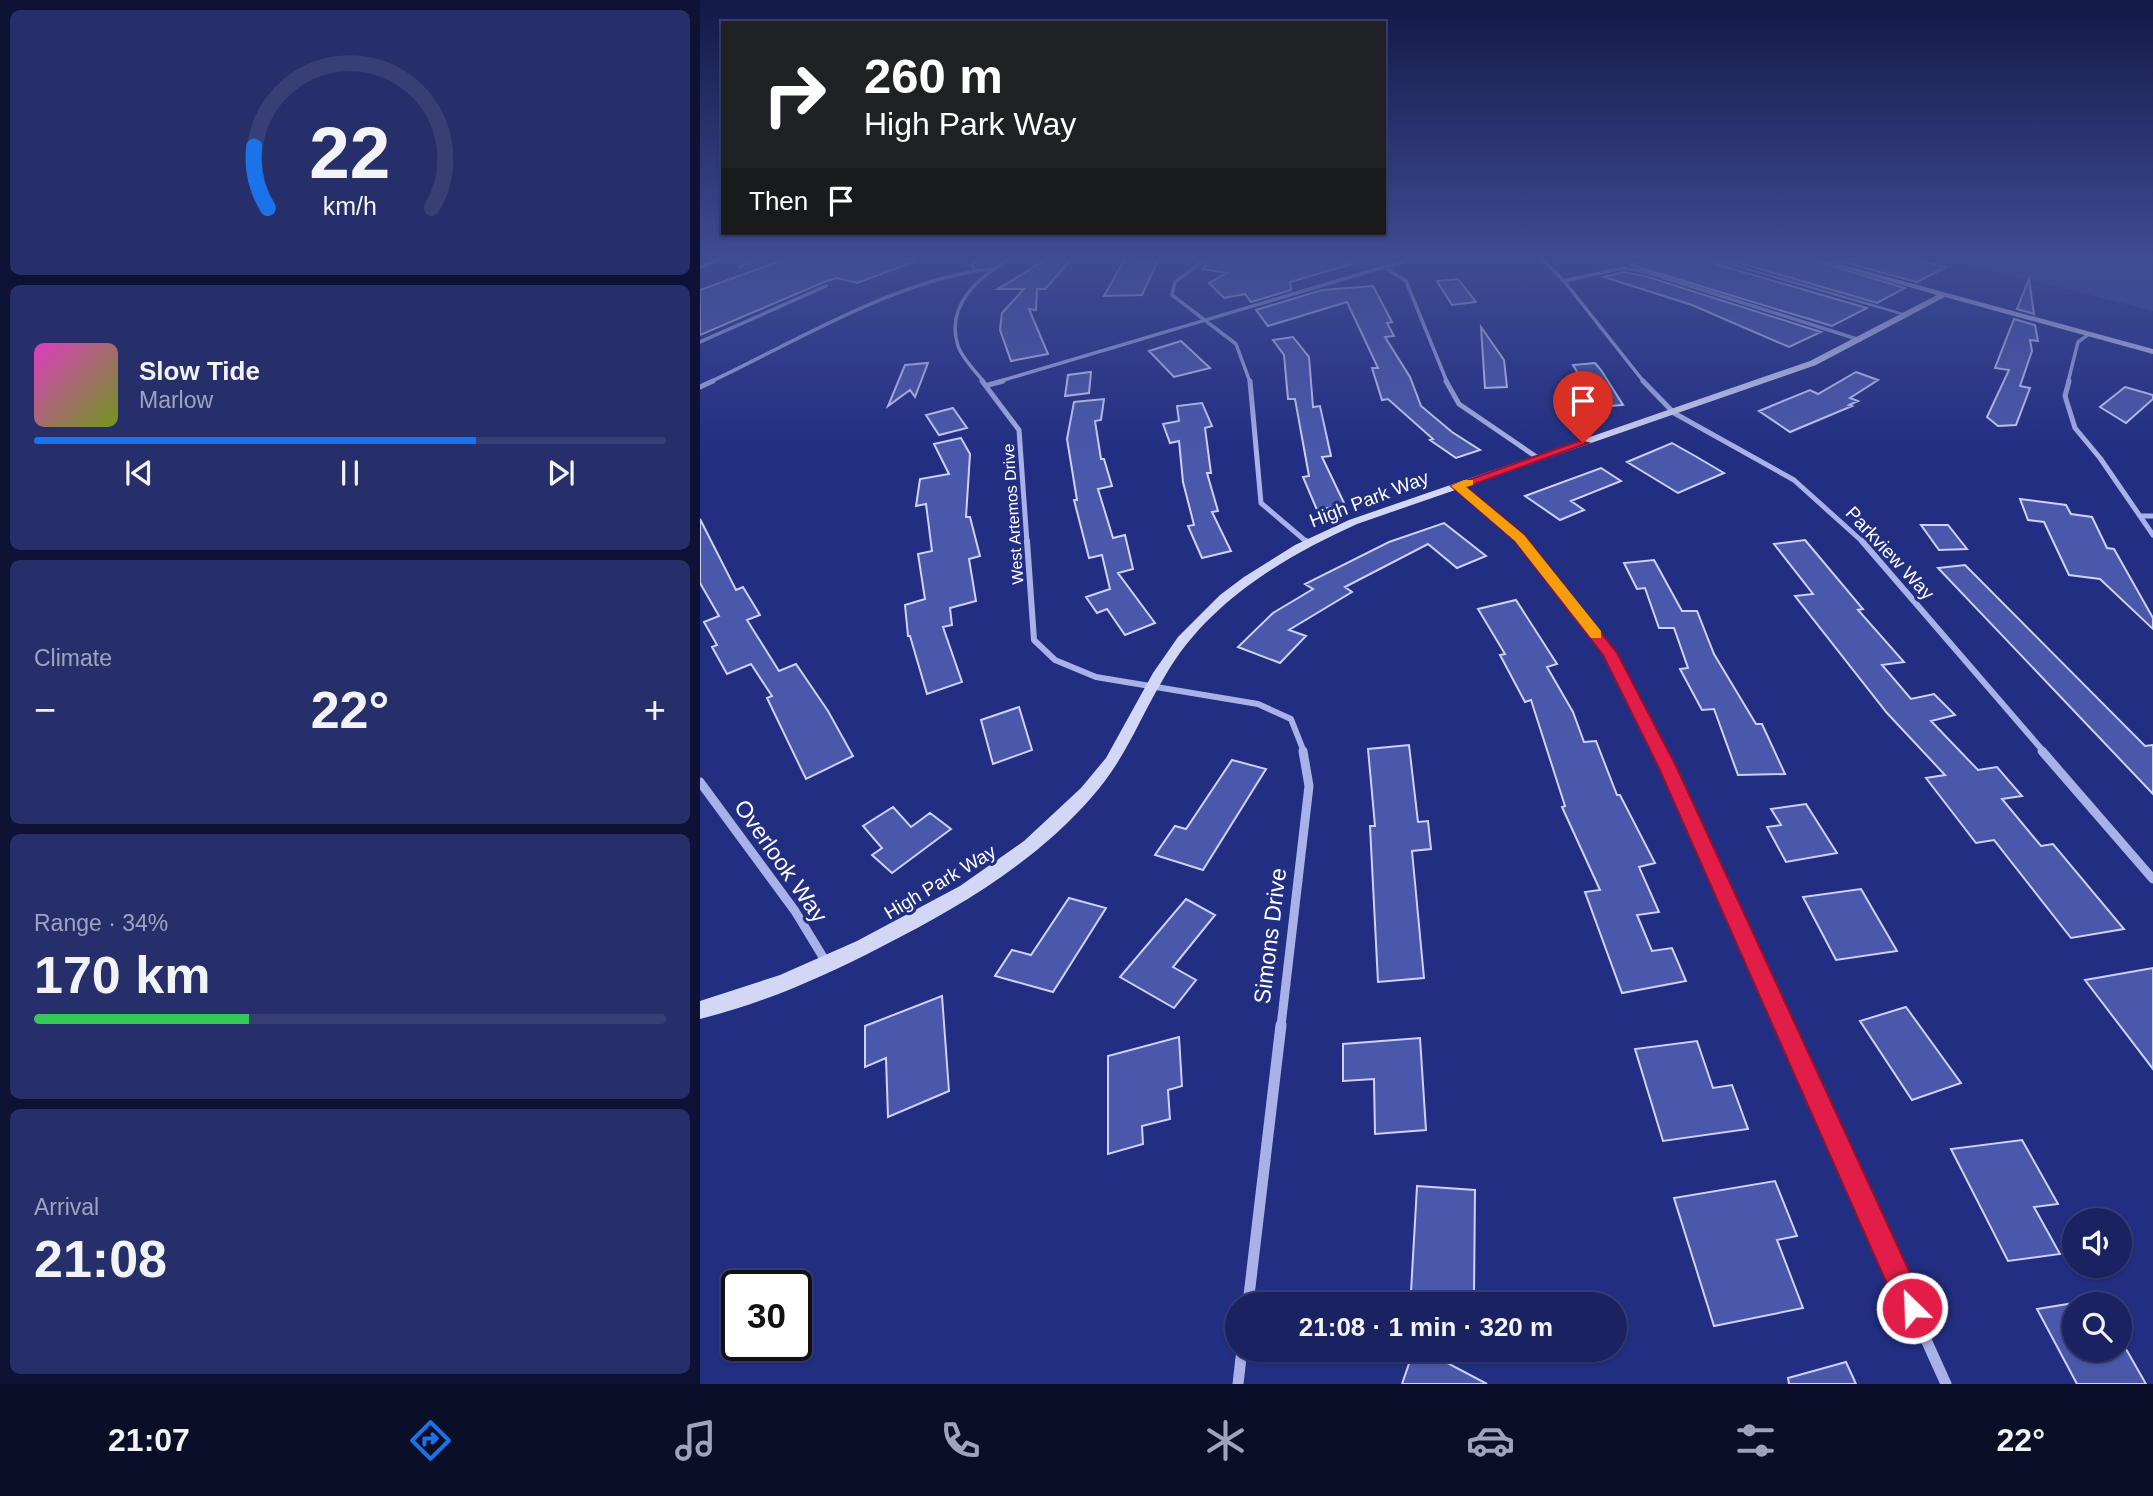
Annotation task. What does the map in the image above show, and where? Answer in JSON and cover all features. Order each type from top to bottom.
[{"type":"street","points":[[700,342],[741,324]]},
{"type":"street","points":[[700,387],[832,324]]},
{"type":"street","name":"West Artemos Drive","points":[[955,324],[958,348],[1019,430],[1034,640],[1055,660],[1096,677],[1152,685]]},
{"type":"street","points":[[988,385],[1194,324]]},
{"type":"street","points":[[1207,324],[1236,342],[1248,366],[1261,503],[1308,543]]},
{"type":"street","points":[[1423,324],[1443,376],[1459,404],[1538,458]]},
{"type":"street","name":"Parkview Way","points":[[1598,324],[1654,395],[1674,413],[1794,480],[1863,542],[2153,879]]},
{"type":"street","points":[[1808,324],[1860,340]]},
{"type":"street","name":"High Park Way","points":[[700,1010],[774,987],[828,964],[956,899],[1014,860],[1040,838],[1111,761],[1166,662],[1212,610],[1256,575],[1308,543],[1353,522],[1813,363],[1890,324]]},
{"type":"street","points":[[2050,324],[2153,352]]},
{"type":"street","points":[[2089,334],[2078,342],[2065,396],[2075,428],[2153,536]]},
{"type":"street","points":[[1457,486],[1520,538],[1610,653],[1667,766],[1946,1384]]},
{"type":"street","points":[[2140,516],[2153,516]]},
{"type":"street","name":"Simons Drive","points":[[1152,685],[1258,704],[1291,719],[1303,748],[1309,786],[1249,1292]]},
{"type":"street","name":"Overlook Way","points":[[700,782],[795,911],[828,964]]},
{"type":"street","points":[[1238,1384],[1241,1362]]},
{"type":"building","points":[[700,324],[727,324],[700,335]]},
{"type":"building","points":[[1001,324],[1035,324],[1048,354],[1011,361],[1000,330]]},
{"type":"building","points":[[1357,324],[1387,324],[1394,336],[1385,337],[1410,377],[1421,406],[1452,432],[1480,450],[1456,458],[1430,440],[1433,439],[1388,399],[1382,400],[1372,368],[1378,368]]},
{"type":"building","points":[[1735,324],[1795,324],[1821,332],[1789,347]]},
{"type":"building","points":[[2012,324],[2035,325],[2038,341],[2030,340],[2032,351],[2020,386],[2030,388],[2016,425],[1998,426],[1987,417],[2009,370],[1995,368]]},
{"type":"building","points":[[1481,327],[1504,360],[1507,387],[1485,388]]},
{"type":"building","points":[[1293,337],[1309,357],[1313,407],[1320,406],[1331,456],[1322,457],[1345,505],[1317,510],[1303,477],[1309,476],[1295,399],[1288,399],[1284,355],[1273,340]]},
{"type":"building","points":[[1181,341],[1210,368],[1174,377],[1149,351]]},
{"type":"building","points":[[928,363],[915,397],[910,390],[888,406],[905,365]]},
{"type":"building","points":[[1595,363],[1623,405],[1598,407],[1573,365]]},
{"type":"building","points":[[1091,372],[1089,393],[1065,396],[1068,375]]},
{"type":"building","points":[[1856,372],[1878,380],[1850,398],[1858,401],[1849,405],[1852,406],[1790,432],[1759,411],[1810,390],[1818,394]]},
{"type":"building","points":[[2125,387],[2153,395],[2153,399],[2126,423],[2100,407]]},
{"type":"building","points":[[1104,399],[1101,420],[1095,421],[1101,459],[1104,459],[1112,486],[1098,489],[1113,538],[1125,535],[1133,569],[1118,573],[1155,623],[1125,635],[1107,609],[1097,613],[1086,597],[1110,589],[1102,555],[1089,558],[1074,500],[1077,500],[1067,439],[1074,402]]},
{"type":"building","points":[[1202,403],[1212,426],[1205,428],[1211,473],[1207,473],[1218,511],[1212,512],[1231,551],[1202,558],[1188,526],[1194,525],[1183,482],[1179,441],[1170,443],[1163,424],[1179,421],[1177,406]]},
{"type":"building","points":[[953,408],[967,428],[939,435],[926,415]]},
{"type":"building","points":[[961,438],[970,454],[966,517],[970,517],[980,556],[969,559],[976,601],[950,608],[952,625],[943,627],[962,682],[927,694],[908,636],[905,605],[925,599],[918,554],[932,551],[926,504],[916,506],[920,479],[949,474],[934,444]]},
{"type":"building","points":[[1672,443],[1724,473],[1678,493],[1627,462]]},
{"type":"building","points":[[1601,468],[1621,481],[1571,501],[1584,510],[1560,520],[1525,496]]},
{"type":"building","points":[[2020,499],[2066,505],[2071,514],[2092,517],[2107,548],[2114,549],[2153,618],[2153,629],[2100,579],[2069,575],[2044,522],[2028,520]]},
{"type":"building","points":[[700,519],[736,590],[743,587],[760,615],[747,620],[779,671],[796,664],[828,711],[853,756],[806,779],[767,698],[772,696],[751,664],[727,674],[712,647],[717,645],[704,622],[719,616],[700,583]]},
{"type":"building","points":[[1444,523],[1486,556],[1457,568],[1428,544],[1345,587],[1352,592],[1289,630],[1306,636],[1280,663],[1238,647],[1273,613],[1313,589],[1305,584],[1389,542]]},
{"type":"building","points":[[1921,525],[1948,525],[1967,549],[1939,550]]},
{"type":"building","points":[[1805,540],[1863,609],[1858,610],[1904,662],[1882,665],[1911,699],[1934,694],[1955,715],[1931,721],[1978,770],[1997,767],[2022,796],[2002,799],[2041,846],[2053,844],[2124,929],[2071,938],[1994,840],[1976,843],[1926,778],[1945,775],[1887,713],[1795,596],[1813,594],[1774,544]]},
{"type":"building","points":[[1654,560],[1682,611],[1697,611],[1714,654],[1756,724],[1762,724],[1785,774],[1738,775],[1714,709],[1702,710],[1680,669],[1688,668],[1674,628],[1659,628],[1645,588],[1637,589],[1624,563]]},
{"type":"building","points":[[1965,565],[2145,746],[2153,745],[2153,794],[1938,568]]},
{"type":"building","points":[[1516,600],[1557,664],[1547,667],[1573,712],[1584,742],[1596,741],[1617,795],[1620,795],[1655,863],[1639,867],[1659,912],[1637,915],[1652,951],[1672,948],[1686,981],[1622,993],[1585,892],[1600,890],[1562,807],[1565,806],[1531,700],[1525,702],[1500,655],[1505,654],[1478,609]]},
{"type":"building","points":[[1019,707],[1032,750],[993,764],[981,720]]},
{"type":"building","points":[[1409,745],[1418,822],[1428,821],[1431,849],[1412,851],[1424,978],[1378,982],[1370,826],[1375,826],[1368,749]]},
{"type":"building","points":[[1232,760],[1266,769],[1203,870],[1155,855],[1175,826],[1186,829]]},
{"type":"building","points":[[1806,804],[1837,853],[1786,862],[1767,827],[1781,825],[1771,809]]},
{"type":"building","points":[[893,807],[911,827],[930,813],[951,829],[892,873],[872,855],[882,848],[863,826]]},
{"type":"building","points":[[1861,889],[1897,951],[1836,960],[1803,897]]},
{"type":"building","points":[[1069,898],[1106,908],[1053,992],[995,976],[1012,950],[1031,955]]},
{"type":"building","points":[[1186,899],[1215,915],[1173,967],[1196,980],[1174,1008],[1120,977]]},
{"type":"building","points":[[2153,968],[2153,1069],[2085,980]]},
{"type":"building","points":[[942,996],[949,1091],[888,1117],[886,1058],[865,1067],[865,1026]]},
{"type":"building","points":[[1906,1007],[1961,1083],[1912,1100],[1860,1021]]},
{"type":"building","points":[[1179,1037],[1182,1086],[1168,1090],[1170,1119],[1142,1126],[1143,1144],[1108,1154],[1108,1056]]},
{"type":"building","points":[[1420,1038],[1426,1130],[1375,1134],[1374,1079],[1343,1081],[1343,1044]]},
{"type":"building","points":[[1697,1041],[1713,1088],[1732,1085],[1748,1129],[1663,1141],[1635,1049]]},
{"type":"building","points":[[2022,1140],[2058,1204],[2034,1207],[2060,1254],[2008,1261],[1951,1149]]},
{"type":"building","points":[[1775,1181],[1797,1236],[1777,1240],[1803,1308],[1714,1326],[1674,1198]]},
{"type":"building","points":[[1417,1186],[1475,1190],[1474,1292],[1411,1292]]},
{"type":"building","points":[[2062,1305],[2062,1356],[2037,1309]]},
{"type":"building","points":[[2132,1360],[2146,1384],[2077,1384],[2065,1362],[2132,1362]]},
{"type":"building","points":[[1410,1362],[1446,1362],[1487,1384],[1402,1384]]},
{"type":"building","points":[[1846,1362],[1856,1384],[1789,1384],[1788,1378]]},
{"type":"slow traffic","points":[[1469,482],[1457,486],[1520,538],[1596,634]]},
{"type":"route","points":[[1583,443],[1457,486],[1520,538],[1610,653],[1667,766],[1912,1308]]}]
